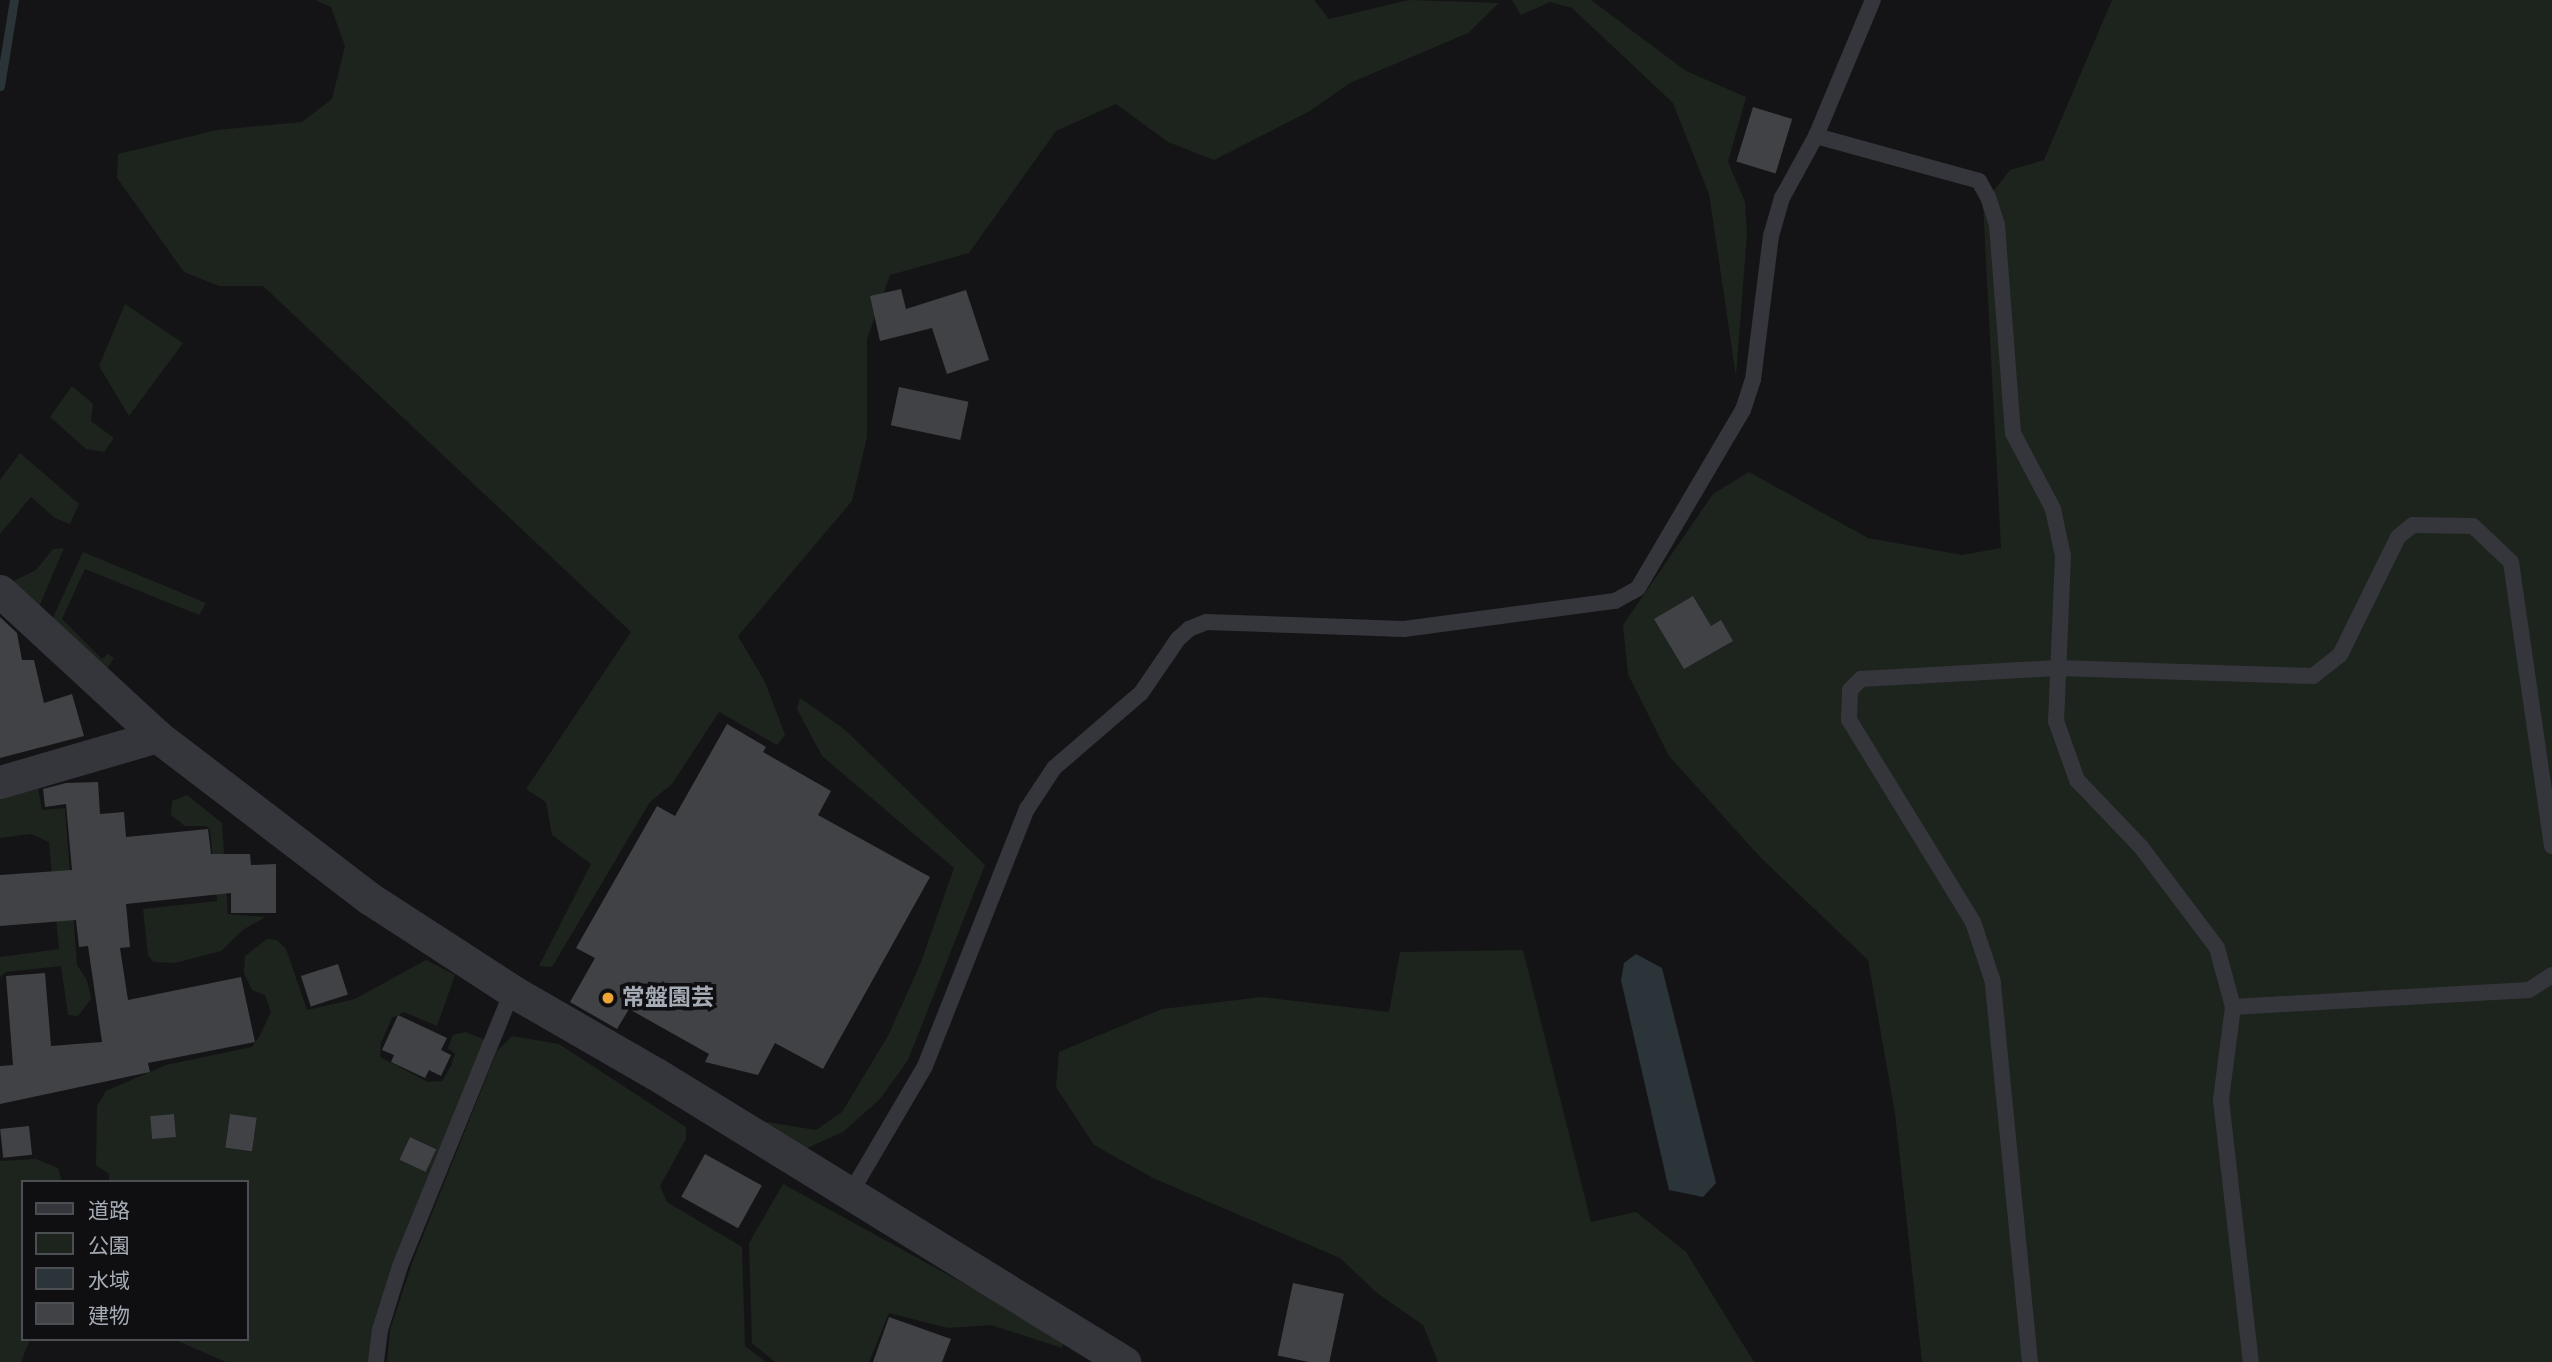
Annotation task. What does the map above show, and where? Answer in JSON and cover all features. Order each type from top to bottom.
[{"type":"street","points":[[0,592],[157,736],[369,898],[512,990],[1124,1362]]},
{"type":"street","points":[[0,782],[157,736]]},
{"type":"lane","points":[[850,1194],[925,1066],[1027,809],[1054,768],[1141,694],[1178,639],[1189,629],[1206,622],[1404,629],[1615,601],[1638,588],[1743,410],[1753,380],[1771,236],[1782,198],[1816,136],[1873,0]]},
{"type":"lane","points":[[1816,136],[1979,181],[1988,197],[1997,225],[2013,433],[2053,509],[2063,556],[2056,721],[2077,780],[2141,847],[2217,948],[2233,1007],[2221,1100],[2251,1362]]},
{"type":"lane","points":[[2030,1362],[1993,982],[1973,922],[1849,720],[1850,690],[1861,678],[2057,668],[2313,676],[2340,655],[2398,537],[2413,524],[2473,526],[2511,562],[2552,846]]},
{"type":"lane","points":[[2233,1007],[2529,990],[2552,975]]},
{"type":"lane","points":[[376,1362],[380,1330],[400,1266],[512,990]]},
{"type":"green space","points":[[315,0],[1314,0],[1329,19],[1409,0],[1499,3],[1468,33],[1350,83],[1310,111],[1214,160],[1168,142],[1116,104],[1056,131],[969,253],[890,275],[867,339],[867,437],[852,501],[738,636],[765,682],[785,735],[777,745],[719,712],[672,784],[650,802],[552,967],[539,966],[591,864],[552,835],[546,802],[526,789],[631,632],[263,286],[219,286],[184,272],[117,178],[118,154],[217,130],[302,122],[332,99],[345,46],[331,7]]},
{"type":"green space","points":[[1512,0],[1591,0],[1686,71],[1746,97],[1728,162],[1745,202],[1747,234],[1736,376],[1709,194],[1673,103],[1572,8],[1550,2],[1521,15]]},
{"type":"green space","points":[[2112,0],[2552,0],[2552,1362],[1922,1362],[1895,1113],[1868,960],[1761,858],[1669,756],[1628,674],[1623,625],[1713,494],[1749,472],[1868,538],[1962,555],[2001,548],[1983,204],[2010,170],[2044,160]]},
{"type":"green space","points":[[125,304],[183,343],[129,416],[99,366]]},
{"type":"green space","points":[[72,386],[93,404],[91,421],[114,438],[104,452],[86,449],[50,417]]},
{"type":"green space","points":[[20,453],[79,504],[70,524],[55,518],[31,497],[0,534],[0,480]]},
{"type":"green space","points":[[64,548],[38,609],[10,583],[36,570],[53,549]]},
{"type":"green space","points":[[83,552],[206,603],[199,615],[85,569],[62,619],[102,659],[108,654],[114,658],[103,675],[50,624]]},
{"type":"green space","points":[[800,698],[844,729],[985,865],[908,1060],[880,1099],[843,1132],[803,1150],[754,1120],[816,1130],[842,1112],[888,1036],[921,962],[954,868],[822,756],[797,709]]},
{"type":"green space","points":[[38,788],[42,810],[65,808],[77,965],[87,980],[91,999],[78,1016],[68,1015],[61,966],[6,972],[0,977],[0,957],[59,949],[49,842],[31,834],[0,838],[0,798]]},
{"type":"green space","points":[[187,795],[222,823],[228,914],[266,917],[244,929],[221,951],[175,963],[153,962],[148,955],[143,909],[217,901],[210,830],[206,826],[185,826],[171,815],[172,801]]},
{"type":"green space","points":[[267,939],[277,940],[286,949],[307,1010],[355,999],[426,960],[455,975],[437,1026],[404,1012],[392,1018],[381,1043],[380,1057],[428,1082],[442,1081],[455,1054],[448,1048],[453,1035],[466,1032],[485,1040],[370,1362],[226,1362],[178,1341],[248,1341],[248,1180],[109,1180],[109,1174],[96,1165],[97,1106],[106,1091],[166,1065],[252,1047],[271,1012],[265,995],[252,990],[244,973],[245,956]],"holes":[[[174,1114],[176,1136],[152,1139],[150,1116]],[[230,1114],[257,1119],[252,1152],[225,1148]],[[410,1137],[436,1149],[426,1172],[400,1160]]]},
{"type":"green space","points":[[1523,950],[1591,1222],[1636,1212],[1686,1252],[1754,1362],[1438,1362],[1423,1325],[1377,1293],[1340,1258],[1153,1178],[1094,1145],[1056,1087],[1059,1052],[1162,1009],[1262,997],[1389,1012],[1400,952]]},
{"type":"green space","points":[[512,1036],[559,1044],[686,1127],[686,1139],[660,1186],[667,1202],[742,1247],[745,1346],[766,1362],[387,1362],[390,1330],[412,1263],[497,1051]]},
{"type":"green space","points":[[36,1159],[58,1168],[61,1180],[21,1180],[21,1341],[29,1341],[21,1362],[0,1362],[0,1161]]},
{"type":"green space","points":[[783,1184],[1065,1339],[1062,1348],[991,1325],[948,1328],[889,1313],[869,1362],[775,1362],[752,1343],[749,1243]]},
{"type":"water","points":[[1636,954],[1662,968],[1716,1183],[1703,1197],[1669,1190],[1621,980],[1624,963]]},
{"type":"building","points":[[1753,107],[1792,119],[1776,173],[1736,162]]},
{"type":"building","points":[[901,289],[906,309],[966,290],[989,360],[947,374],[932,328],[880,341],[870,296]]},
{"type":"building","points":[[899,387],[968,402],[960,440],[891,425]]},
{"type":"building","points":[[1693,596],[1711,626],[1721,620],[1733,641],[1684,669],[1654,619]]},
{"type":"building","points":[[0,617],[17,633],[22,660],[34,660],[44,703],[72,694],[84,736],[0,758]]},
{"type":"building","points":[[727,724],[766,747],[763,752],[831,791],[818,815],[930,877],[823,1069],[775,1043],[758,1075],[705,1062],[709,1054],[629,1009],[617,1029],[570,1002],[595,958],[576,948],[657,806],[675,816]]},
{"type":"building","points":[[98,782],[100,814],[124,812],[126,837],[208,829],[211,854],[250,854],[251,865],[276,864],[276,913],[231,913],[231,893],[126,904],[130,947],[120,948],[128,1000],[241,977],[255,1042],[148,1063],[150,1072],[0,1104],[0,1066],[13,1065],[6,976],[45,973],[51,1046],[102,1042],[88,946],[79,947],[76,920],[0,926],[0,875],[72,870],[66,804],[45,807],[43,789],[66,783]]},
{"type":"building","points":[[338,964],[348,994],[311,1006],[301,976]]},
{"type":"building","points":[[398,1015],[447,1038],[441,1050],[451,1055],[441,1076],[429,1070],[425,1078],[391,1062],[394,1055],[382,1050]]},
{"type":"building","points":[[174,1114],[176,1137],[152,1139],[150,1116]]},
{"type":"building","points":[[230,1114],[257,1118],[252,1151],[225,1148]]},
{"type":"building","points":[[29,1126],[32,1155],[3,1158],[0,1129]]},
{"type":"building","points":[[410,1137],[436,1149],[426,1172],[399,1160]]},
{"type":"building","points":[[705,1154],[762,1186],[738,1228],[681,1197]]},
{"type":"building","points":[[1293,1283],[1344,1294],[1329,1362],[1309,1362],[1278,1355]]},
{"type":"building","points":[[889,1317],[951,1339],[942,1362],[873,1362]]},
{"type":"waterway","points":[[0,86],[14,0]]},
{"type":"place","name":"常盤園芸","points":[[608,998]]}]
